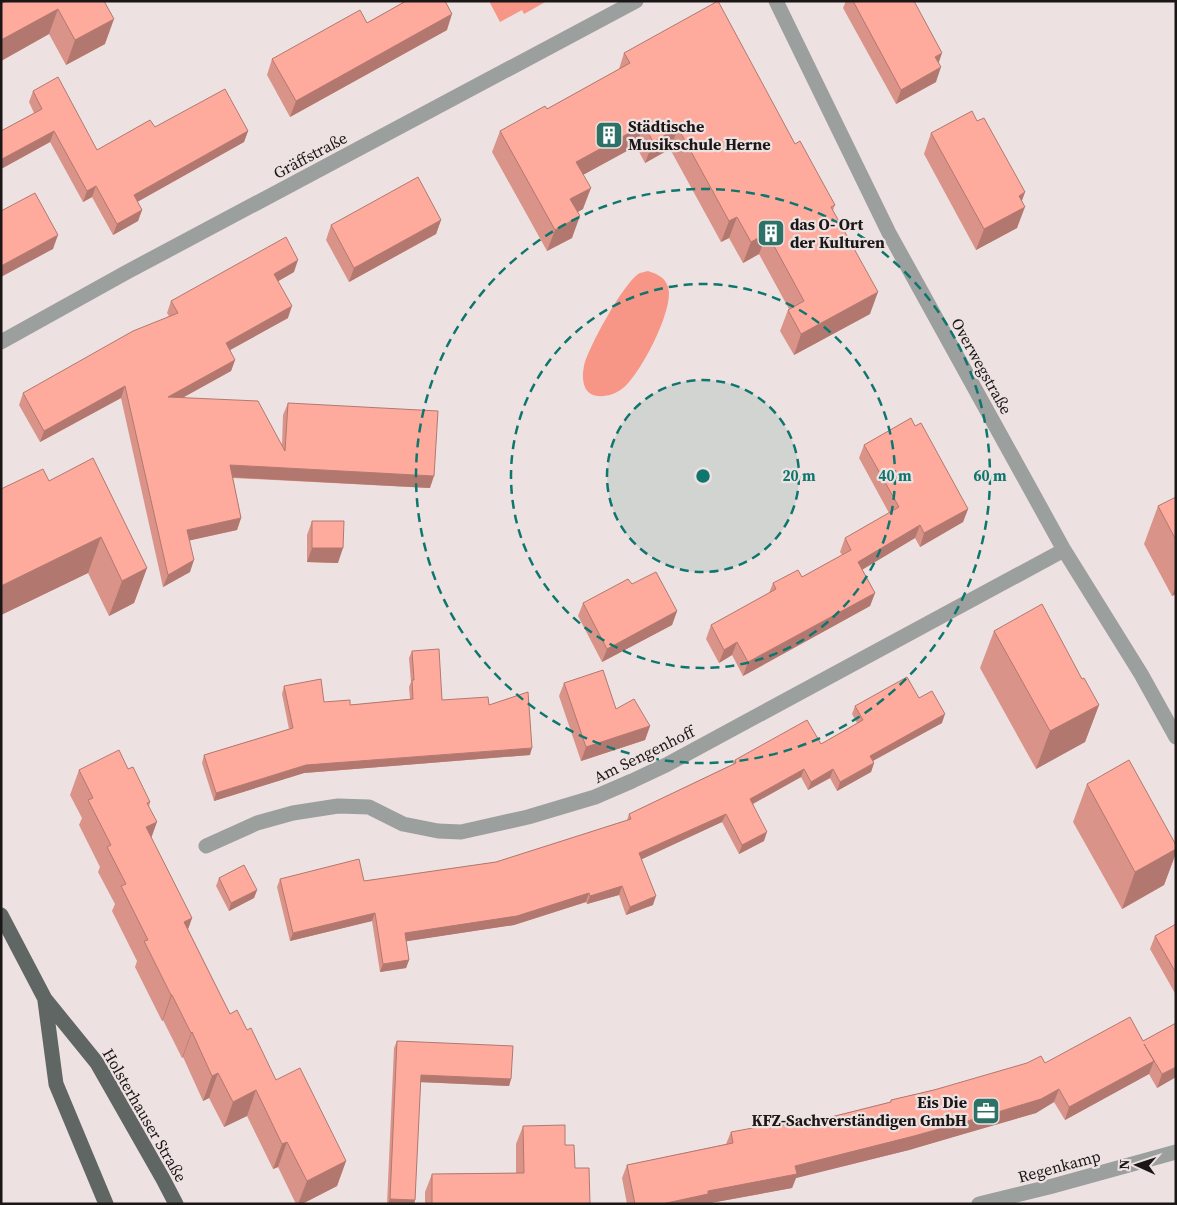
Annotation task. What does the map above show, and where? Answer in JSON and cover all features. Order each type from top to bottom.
[{"type":"main road","name":"Holsterhauser Straße","points":[[1,915],[45,999],[97,1064],[176,1204]]},
{"type":"main road","name":"Holsterhauser Straße","points":[[45,999],[56,1084],[106,1204]]},
{"type":"street","name":"Gräffstraße","points":[[1,342],[136,267],[636,1]]},
{"type":"street","name":"Overwegstraße","points":[[776,1],[889,234],[1064,550],[1141,674],[1176,737]]},
{"type":"street","name":"Am Sengenhoff","points":[[206,846],[257,824],[294,813],[338,806],[369,807],[403,824],[438,831],[461,832],[528,817],[595,797],[666,765],[1064,550]]},
{"type":"street","name":"Regenkamp","points":[[980,1204],[1176,1152]]},
{"type":"shaded area","points":[[489,1],[547,1],[524,14],[522,10],[500,22]]},
{"type":"shaded area","points":[[648,271],[663,278],[668,287],[669,297],[654,341],[638,370],[623,388],[607,396],[591,394],[584,385],[583,373],[592,345],[625,288],[633,278],[640,273]]},
{"type":"building","points":[[6,1],[104,1],[114,19],[75,40],[58,9],[1,40],[1,4]]},
{"type":"building","points":[[406,1],[445,1],[452,14],[296,101],[272,59],[360,10],[367,23]]},
{"type":"building","points":[[718,1],[795,144],[800,141],[835,205],[831,207],[878,292],[801,334],[788,310],[804,301],[767,233],[751,242],[737,217],[729,221],[678,128],[653,142],[644,125],[576,162],[591,188],[570,199],[580,216],[555,230],[500,131],[545,106],[547,109],[630,63],[624,53]]},
{"type":"building","points":[[853,1],[914,1],[942,53],[935,57],[941,67],[901,90]]},
{"type":"building","points":[[58,77],[97,150],[150,120],[155,127],[225,89],[248,131],[134,195],[142,210],[117,224],[96,186],[87,191],[54,131],[1,158],[1,131],[42,109],[33,91]]},
{"type":"building","points":[[972,111],[977,121],[984,118],[1025,192],[1019,196],[1025,207],[984,229],[931,133]]},
{"type":"building","points":[[418,177],[441,220],[354,268],[331,225]]},
{"type":"building","points":[[35,193],[58,235],[1,266],[1,211]]},
{"type":"building","points":[[286,237],[298,260],[274,274],[292,306],[226,343],[235,360],[168,397],[258,401],[285,451],[288,403],[438,411],[434,476],[230,465],[241,518],[187,530],[194,560],[168,575],[125,386],[44,431],[23,393],[133,331],[178,313],[171,301]]},
{"type":"building","points":[[911,418],[915,426],[921,423],[968,509],[924,533],[920,525],[858,562],[875,593],[748,662],[737,642],[724,650],[711,625],[776,589],[773,583],[798,570],[802,577],[851,550],[845,538],[899,507],[864,445]]},
{"type":"building","points":[[93,458],[147,568],[122,581],[101,537],[1,586],[1,489],[43,469],[49,481]]},
{"type":"building","points":[[1176,497],[1176,540],[1158,506]]},
{"type":"building","points":[[312,521],[344,521],[343,548],[312,548]]},
{"type":"building","points":[[656,572],[677,611],[607,649],[583,603],[628,579],[632,584]]},
{"type":"building","points":[[1042,604],[1082,679],[1084,678],[1099,705],[1050,731],[994,631]]},
{"type":"building","points":[[439,649],[442,700],[488,697],[489,705],[528,692],[532,748],[306,765],[216,793],[204,755],[293,728],[284,686],[321,679],[324,702],[350,700],[350,705],[413,699],[412,651]]},
{"type":"building","points":[[603,670],[616,709],[634,699],[650,726],[586,747],[564,683]]},
{"type":"building","points":[[907,677],[919,698],[932,691],[945,714],[870,756],[874,763],[840,782],[833,769],[811,782],[804,769],[750,799],[767,832],[742,845],[726,814],[639,853],[656,896],[630,907],[622,886],[590,896],[589,893],[517,916],[405,933],[409,960],[383,964],[375,913],[293,933],[280,879],[359,859],[364,881],[496,862],[631,819],[629,814],[736,763],[735,760],[807,720],[821,744],[863,720],[855,706]]},
{"type":"building","points":[[119,750],[128,769],[133,767],[150,802],[147,803],[157,822],[146,827],[192,918],[184,922],[230,1014],[237,1010],[247,1030],[251,1028],[276,1080],[300,1068],[346,1161],[307,1181],[287,1142],[282,1144],[256,1090],[233,1102],[218,1073],[212,1076],[192,1032],[144,941],[148,940],[121,886],[126,884],[107,847],[111,845],[88,800],[93,798],[79,770]]},
{"type":"building","points":[[1129,760],[1176,845],[1176,849],[1135,872],[1087,784]]},
{"type":"building","points":[[244,865],[257,890],[231,903],[219,878]]},
{"type":"building","points":[[1176,924],[1176,973],[1155,936]]},
{"type":"building","points":[[1130,1017],[1143,1041],[1176,1023],[1176,1067],[1162,1074],[1144,1044],[1154,1061],[1069,1107],[1059,1089],[1041,1099],[971,1120],[795,1166],[797,1174],[708,1191],[708,1194],[662,1204],[635,1204],[627,1165],[733,1143],[731,1132],[769,1125],[769,1128],[802,1121],[803,1124],[891,1102],[891,1100],[934,1090],[1027,1063],[1041,1056],[1045,1063]]},
{"type":"building","points":[[397,1041],[513,1046],[511,1079],[421,1075],[415,1200],[390,1199]]},
{"type":"building","points":[[565,1125],[565,1145],[574,1145],[575,1168],[589,1168],[590,1204],[432,1204],[432,1174],[524,1173],[523,1126]]},
{"type":"place","name":"Städtische Musikschule Herne","points":[[609,135]]},
{"type":"place","name":"das O- Ort der Kulturen","points":[[771,233]]},
{"type":"place","name":"Eis Die KFZ-Sachverständigen GmbH","points":[[986,1111]]}]
